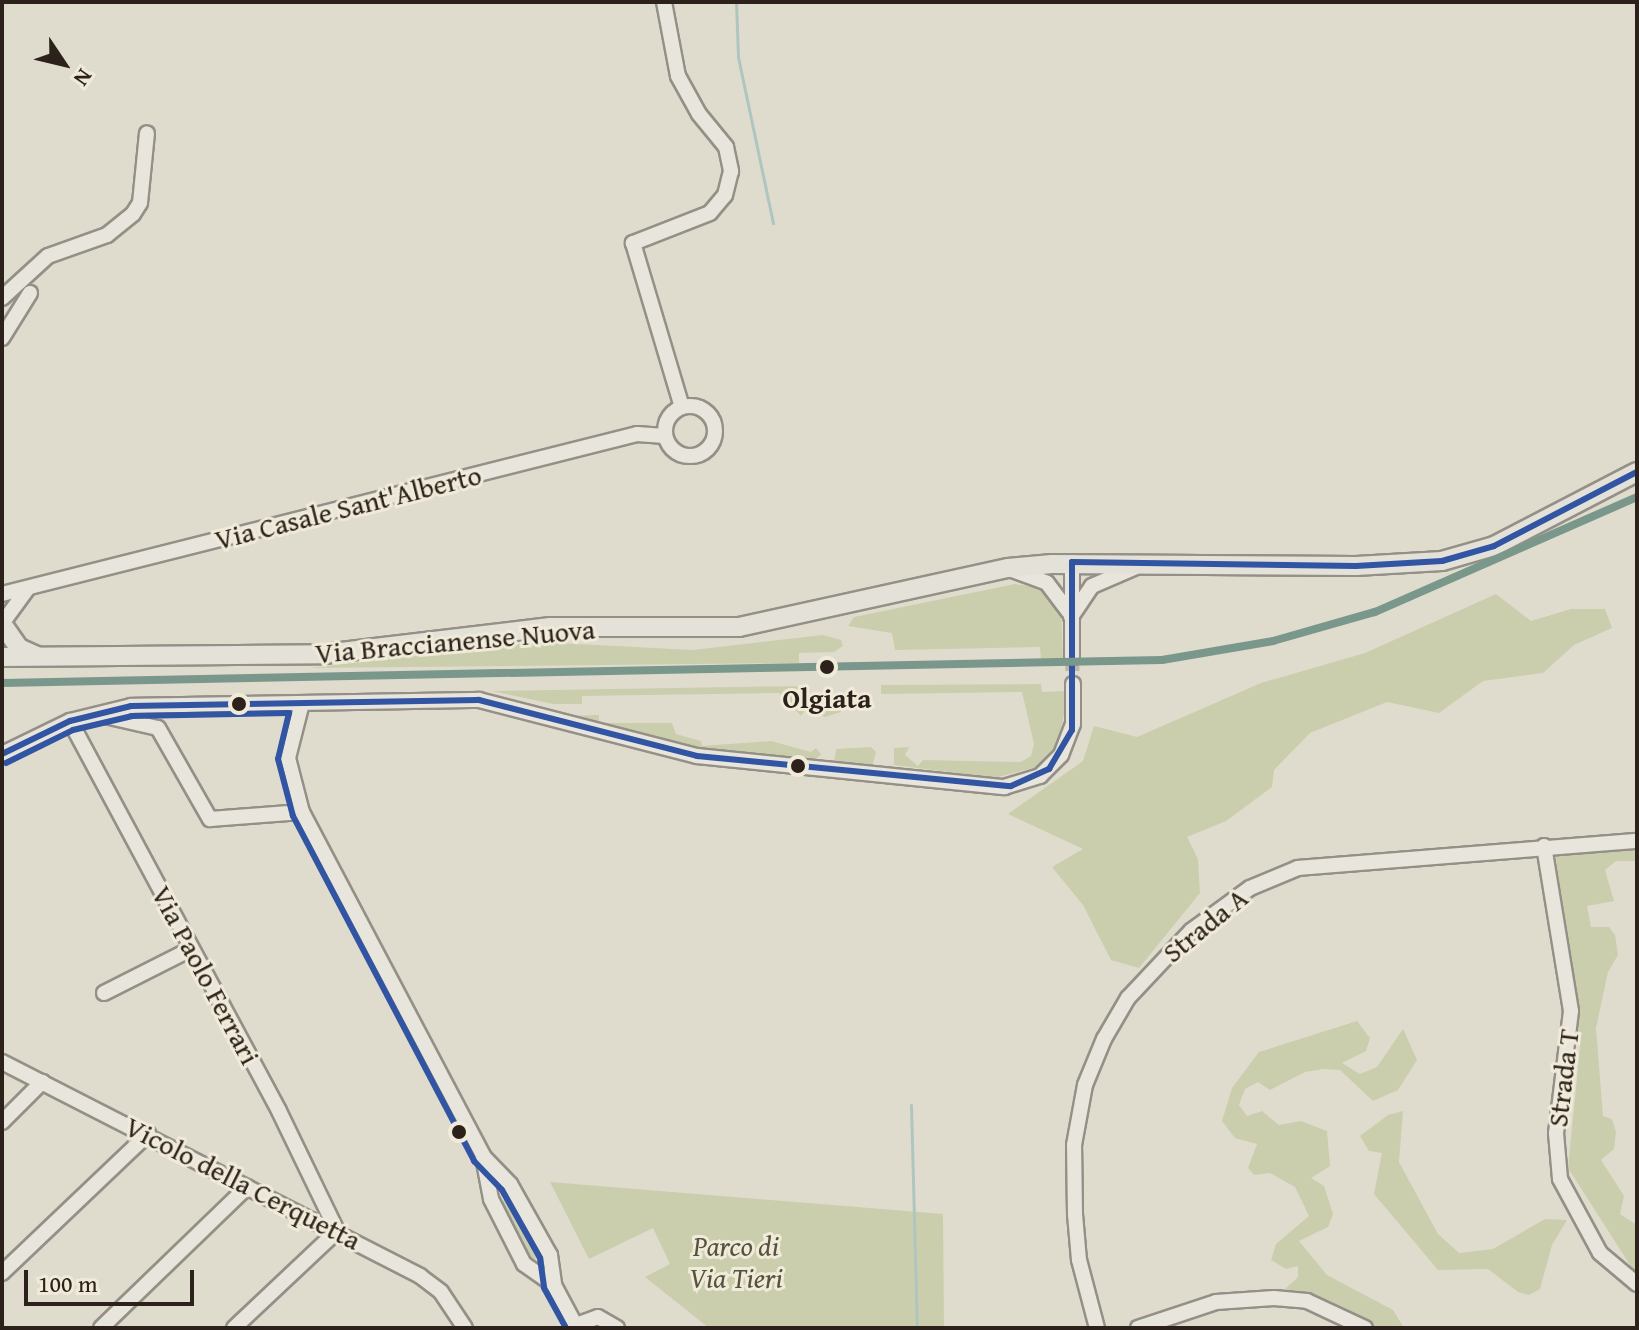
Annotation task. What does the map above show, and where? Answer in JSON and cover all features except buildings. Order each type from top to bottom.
[{"type":"main road","name":"Via Braccianense Nuova","points":[[2,657],[324,654],[550,627],[739,627],[1008,568],[1072,562],[1356,566],[1442,561],[1494,546],[1637,472]]},
{"type":"main road","points":[[3,626],[19,648],[39,657]]},
{"type":"street","points":[[664,2],[678,76],[726,147],[731,166],[725,195],[710,213],[633,243],[682,407]]},
{"type":"street","points":[[2,298],[48,256],[107,235],[133,214],[140,203],[147,133]]},
{"type":"street","points":[[2,338],[30,293]]},
{"type":"street","points":[[682,407],[699,407],[712,418],[712,443],[690,456],[674,450],[665,436],[670,415],[682,407]]},
{"type":"street","name":"Via Casale Sant'Alberto","points":[[2,594],[637,434],[665,436]]},
{"type":"street","points":[[1072,562],[1072,657]]},
{"type":"street","points":[[1071,617],[1092,586],[1145,564]]},
{"type":"street","points":[[1008,568],[1056,590],[1071,617]]},
{"type":"street","points":[[3,626],[15,600],[32,586]]},
{"type":"street","points":[[2,754],[70,721],[91,714],[148,705],[492,701],[634,744],[697,756],[1004,787],[1040,776],[1061,755],[1073,724],[1073,684]]},
{"type":"street","points":[[302,703],[288,758],[302,812],[483,1156],[515,1192],[550,1255],[554,1285],[576,1326],[597,1316],[617,1328]]},
{"type":"street","points":[[91,714],[158,728],[210,819],[302,812]]},
{"type":"street","name":"Via Paolo Ferrari","points":[[70,721],[337,1231]]},
{"type":"street","name":"Strada A","points":[[1097,1328],[1076,1237],[1074,1145],[1079,1109],[1109,1029],[1159,962],[1214,912],[1287,871],[1347,860],[1637,841]]},
{"type":"street","name":"Strada T","points":[[1544,846],[1570,992],[1571,1031],[1556,1133],[1560,1179],[1600,1253],[1637,1284]]},
{"type":"street","points":[[104,993],[191,949]]},
{"type":"street","name":"Vicolo della Cerquetta","points":[[2,1062],[337,1231],[435,1286],[465,1328]]},
{"type":"street","points":[[2,1122],[42,1082]]},
{"type":"street","points":[[2,1273],[148,1134]]},
{"type":"street","points":[[483,1156],[492,1200],[524,1264],[554,1285]]},
{"type":"street","points":[[101,1328],[247,1187]]},
{"type":"street","points":[[492,1200],[504,1192],[515,1192]]},
{"type":"street","points":[[234,1328],[337,1231]]},
{"type":"street","points":[[524,1264],[538,1264],[550,1255]]},
{"type":"street","points":[[1138,1328],[1216,1302],[1262,1298],[1307,1301],[1365,1328]]},
{"type":"green space","points":[[1015,584],[1042,588],[1061,611],[1063,659],[1041,661],[1040,647],[895,650],[892,633],[848,626],[854,617]]},
{"type":"green space","points":[[1496,594],[1531,621],[1571,609],[1605,609],[1612,628],[1574,645],[1543,673],[1483,681],[1439,713],[1387,702],[1310,733],[1274,770],[1272,787],[1226,821],[1187,837],[1198,859],[1200,893],[1139,968],[1111,960],[1083,905],[1052,867],[1083,849],[1008,814],[1083,761],[1094,726],[1137,737],[1261,683],[1365,653]]},
{"type":"green space","points":[[823,635],[841,640],[843,646],[834,652],[799,653],[799,663],[309,668],[539,642],[693,650]]},
{"type":"green space","points":[[1041,684],[1042,692],[1064,691],[1065,710],[1058,743],[1036,767],[995,778],[894,765],[894,748],[909,747],[905,755],[918,766],[923,760],[1021,762],[1031,756],[1034,744],[1022,692],[881,694],[881,685]]},
{"type":"green space","points":[[801,686],[801,696],[841,698],[841,712],[825,717],[806,709],[801,716],[779,693],[582,696],[582,704],[553,704],[492,691]]},
{"type":"green space","points":[[599,715],[599,723],[672,723],[676,734],[701,741],[702,746],[771,741],[811,752],[816,748],[821,754],[813,763],[700,751],[567,716]]},
{"type":"green space","points":[[871,747],[876,752],[872,767],[834,763],[836,749]]},
{"type":"green space","points":[[1637,843],[1637,861],[1616,861],[1605,870],[1614,901],[1587,906],[1591,927],[1609,927],[1615,935],[1618,955],[1608,972],[1596,1028],[1603,1116],[1612,1119],[1616,1132],[1614,1149],[1601,1160],[1624,1196],[1620,1214],[1637,1225],[1637,1276],[1568,1168],[1580,1047],[1555,850]]},
{"type":"green space","points":[[1357,1021],[1370,1038],[1366,1051],[1342,1063],[1360,1074],[1377,1067],[1403,1029],[1417,1060],[1398,1090],[1373,1101],[1340,1070],[1324,1069],[1305,1072],[1270,1090],[1258,1082],[1245,1089],[1239,1105],[1247,1116],[1262,1111],[1279,1125],[1301,1121],[1327,1131],[1330,1166],[1311,1178],[1324,1186],[1333,1214],[1328,1227],[1299,1241],[1327,1275],[1393,1310],[1404,1328],[1374,1328],[1317,1296],[1282,1292],[1298,1277],[1298,1266],[1286,1269],[1271,1260],[1276,1244],[1309,1216],[1295,1187],[1270,1173],[1254,1175],[1248,1168],[1257,1144],[1235,1138],[1222,1121],[1232,1088],[1259,1052]]},
{"type":"green space","points":[[1403,1111],[1399,1162],[1438,1234],[1459,1253],[1493,1249],[1545,1219],[1567,1220],[1552,1245],[1540,1289],[1529,1295],[1518,1292],[1488,1269],[1438,1270],[1374,1194],[1382,1153],[1369,1151],[1360,1136],[1388,1115]]},
{"type":"green space","name":"Parco di Via Tieri","points":[[550,1182],[943,1214],[944,1328],[709,1328],[645,1277],[670,1264],[653,1228],[589,1259]]},
{"type":"green space","points":[[505,1198],[510,1198],[540,1252],[539,1259],[528,1258],[500,1207]]},
{"type":"waterway","points":[[736,2],[738,57],[773,223]]},
{"type":"waterway","points":[[911,1105],[917,1328]]},
{"type":"tunnel","points":[[1072,657],[1073,684]]},
{"type":"transit line","points":[[2,754],[70,721],[131,706],[479,700],[697,756],[1011,786],[1049,769],[1072,730],[1072,562],[1356,566],[1442,561],[1494,546],[1637,472]]},
{"type":"transit line","points":[[2,683],[1162,660],[1273,641],[1375,612],[1637,497]]},
{"type":"transit line","points":[[6,763],[73,730],[132,716],[289,713],[278,759],[293,816],[474,1161],[502,1190],[540,1258],[544,1288],[566,1328]]},
{"type":"place","name":"Olgiata","points":[[827,667]]}]
